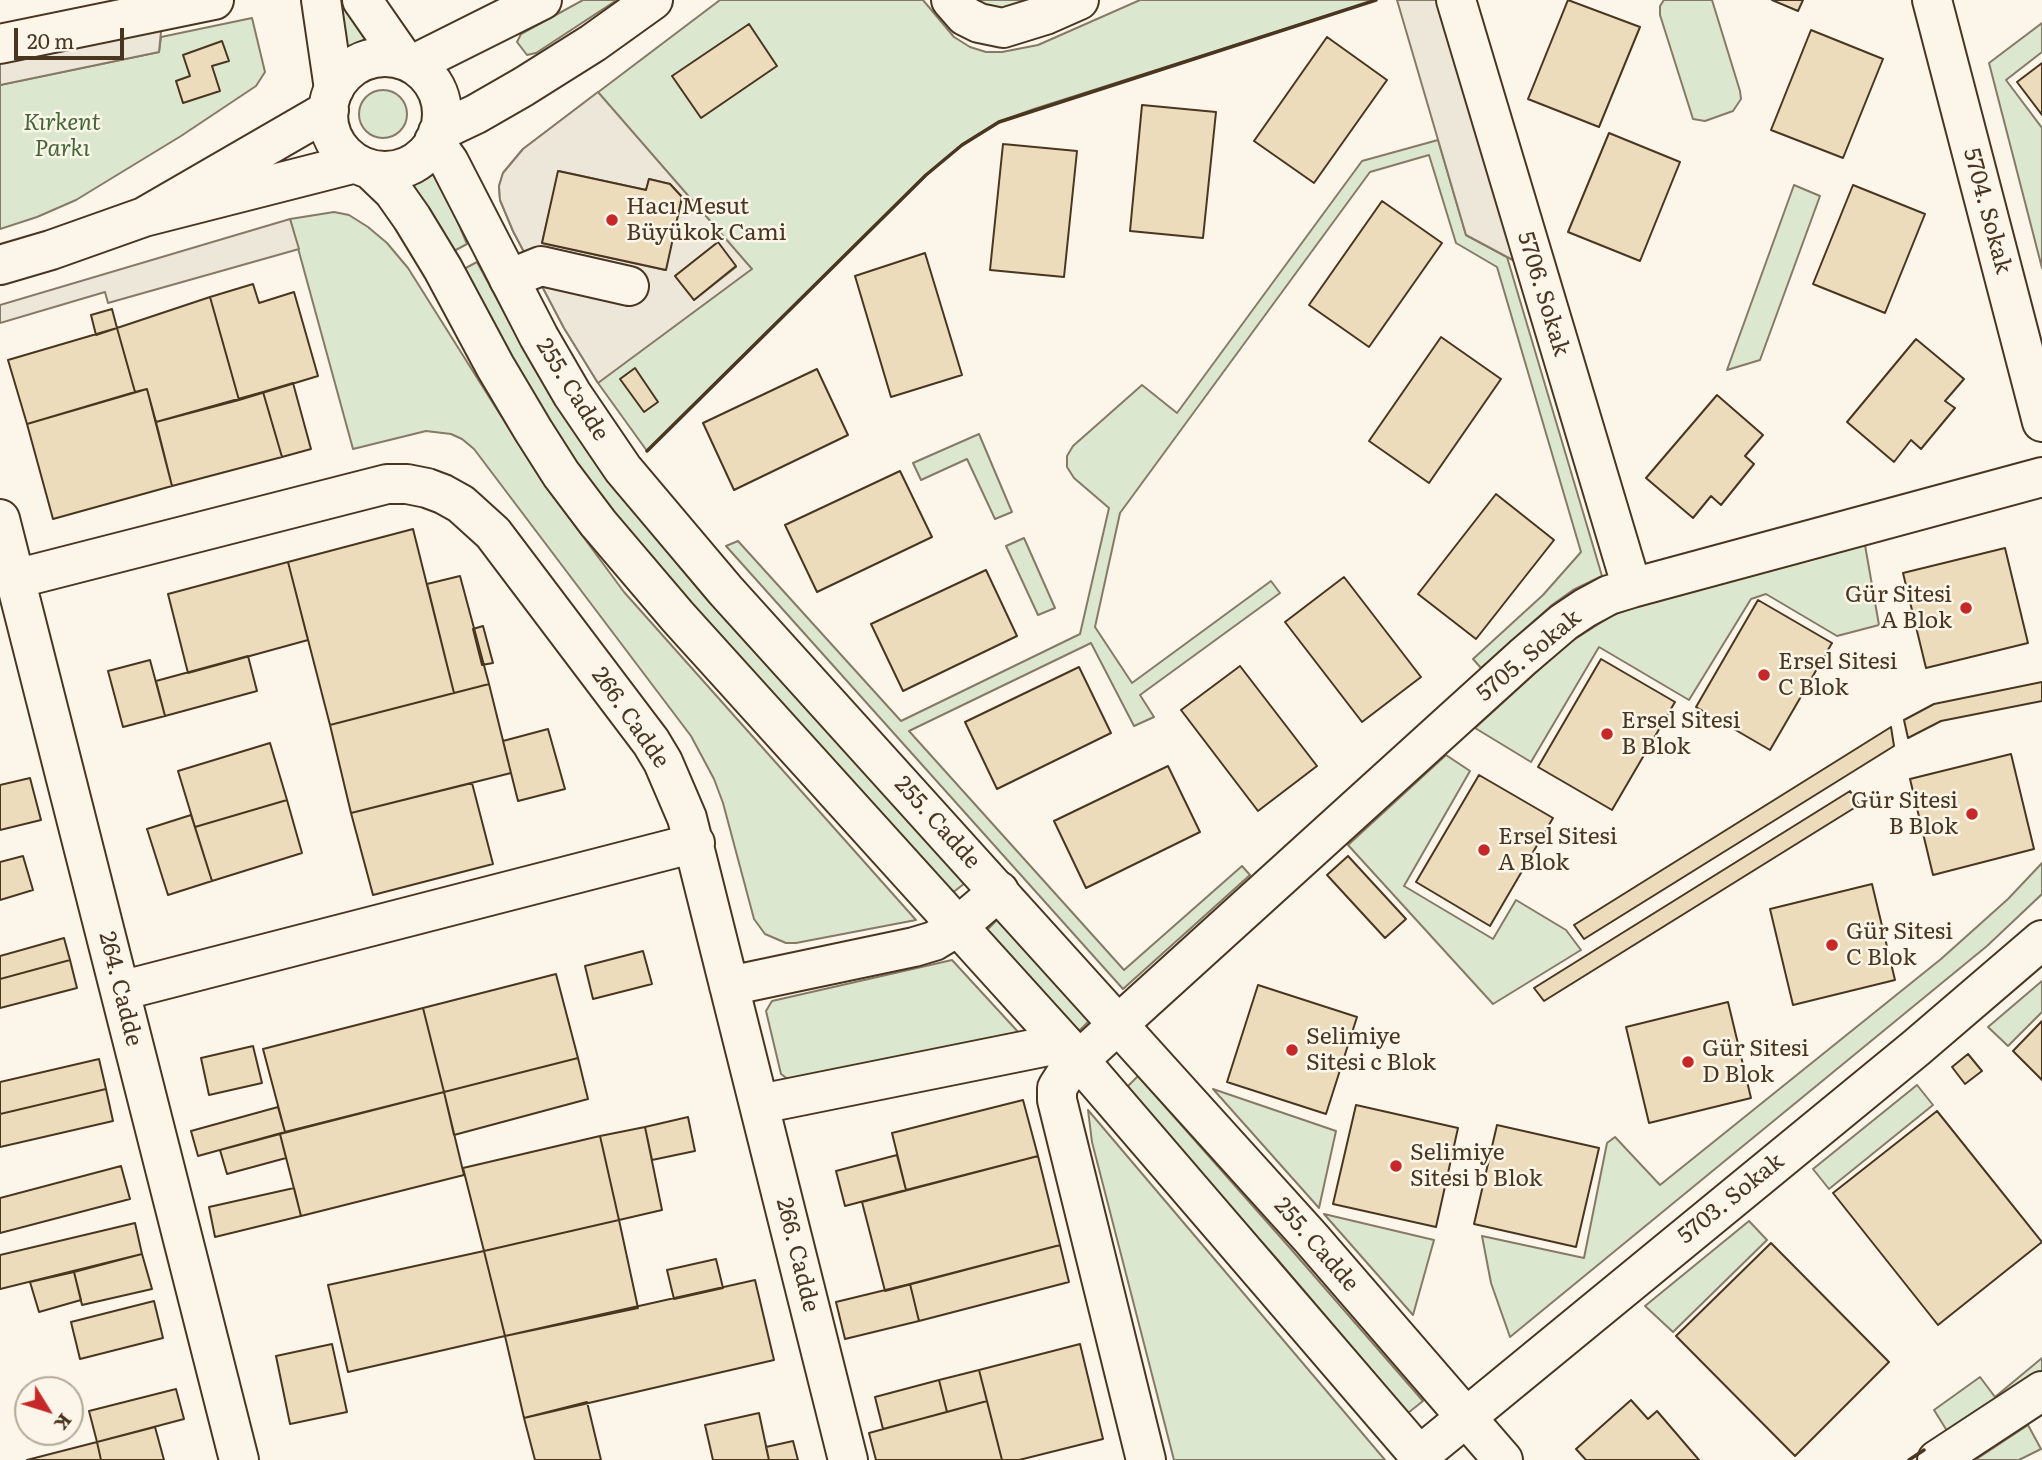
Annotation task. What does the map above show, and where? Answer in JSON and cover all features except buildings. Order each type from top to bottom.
[{"type":"street","points":[[0,44],[214,0]]},
{"type":"street","points":[[321,0],[331,99],[329,122],[338,146],[393,191],[412,218],[561,474],[598,523],[678,617],[1071,1052],[1421,1458]]},
{"type":"street","points":[[0,265],[144,217],[363,166],[383,171],[410,165],[421,158],[436,137],[441,123],[439,96],[434,83],[408,62],[362,0]]},
{"type":"street","points":[[144,217],[331,99],[351,68],[363,61],[376,57],[408,62],[542,0]]},
{"type":"street","points":[[436,137],[593,43],[653,0]]},
{"type":"street","points":[[951,0],[965,16],[979,23],[1003,28],[1033,20],[1079,0]]},
{"type":"street","name":"5706. Sokak","points":[[1456,0],[1632,588]]},
{"type":"street","name":"5704. Sokak","points":[[1932,0],[2042,422]]},
{"type":"street","name":"255. Cadde","points":[[436,137],[572,394],[623,469],[736,601],[1311,1238],[1503,1460]]},
{"type":"street","points":[[509,279],[541,266],[629,286]]},
{"type":"street","name":"5705. Sokak","points":[[1146,1460],[1057,1100],[1057,1088],[1071,1052],[1119,1024],[1564,622],[1609,596],[1632,588],[2042,477]]},
{"type":"street","name":"266. Cadde","points":[[15,579],[387,484],[427,488],[461,504],[475,515],[509,551],[651,742],[673,784],[695,843],[848,1460]]},
{"type":"street","name":"264. Cadde","points":[[0,519],[239,1460]]},
{"type":"street","points":[[120,991],[695,843]]},
{"type":"street","points":[[729,986],[934,941],[957,927],[999,891]]},
{"type":"street","name":"5703. Sokak","points":[[1421,1458],[1466,1417],[1916,1048],[2042,940]]},
{"type":"street","points":[[760,1104],[1071,1052]]},
{"type":"street","points":[[1937,1460],[2042,1391]]},
{"type":"green space","points":[[333,0],[347,0],[370,41],[344,50]]},
{"type":"green space","points":[[583,0],[617,0],[536,53],[527,55],[517,42],[521,34]]},
{"type":"green space","points":[[720,0],[923,0],[954,37],[970,47],[986,52],[1002,52],[1038,45],[1140,0],[1376,0],[998,122],[962,145],[926,175],[647,451],[598,383],[564,328],[513,231],[500,200],[499,186],[503,173],[523,149]]},
{"type":"green space","points":[[976,0],[1035,0],[1012,8],[991,9]]},
{"type":"green space","points":[[1664,0],[1712,0],[1740,91],[1741,99],[1733,111],[1705,121],[1693,119],[1660,15],[1660,6]]},
{"type":"green space","name":"Kırkent Parkı","points":[[252,18],[265,72],[256,86],[181,136],[76,200],[0,229],[0,85],[159,52],[161,37]]},
{"type":"green space","points":[[2042,23],[2042,52],[2006,80],[2042,128],[2042,268],[1989,63]]},
{"type":"green space","points":[[383,90],[400,97],[407,114],[400,131],[383,138],[366,131],[359,114],[366,97]]},
{"type":"green space","points":[[1438,140],[1466,235],[1507,257],[1602,576],[1573,590],[1552,605],[1481,668],[1473,659],[1543,595],[1581,552],[1497,267],[1456,243],[1429,155],[1370,172],[1120,513],[1095,627],[1132,683],[1271,581],[1280,593],[1140,695],[1154,717],[1134,726],[1091,643],[909,731],[1124,970],[1242,866],[1250,875],[1123,989],[726,546],[738,541],[901,721],[1080,634],[1109,508],[1074,478],[1067,467],[1067,456],[1073,446],[1142,385],[1177,413],[1362,161]]},
{"type":"green space","points":[[433,174],[439,177],[467,244],[454,251],[413,191],[415,183]]},
{"type":"green space","points":[[1794,185],[1820,196],[1760,360],[1727,370]]},
{"type":"green space","points":[[334,212],[349,215],[368,227],[387,243],[408,268],[542,481],[624,592],[916,920],[796,943],[786,943],[765,934],[754,919],[723,803],[714,779],[691,736],[474,449],[451,434],[426,431],[353,449],[290,219]]},
{"type":"green space","points":[[477,262],[534,368],[616,490],[704,596],[965,883],[951,894],[692,608],[604,504],[535,400],[462,270]]},
{"type":"green space","points":[[979,434],[1012,512],[995,519],[967,459],[921,480],[913,463]]},
{"type":"green space","points":[[1024,538],[1055,608],[1038,615],[1006,546]]},
{"type":"green space","points":[[1865,545],[1879,625],[1837,636],[1766,594],[1751,599],[1689,700],[1599,647],[1531,762],[1475,728],[1567,644],[1613,615]]},
{"type":"green space","points":[[1446,755],[1470,771],[1404,886],[1493,939],[1516,900],[1566,930],[1581,950],[1493,1004],[1348,845]]},
{"type":"green space","points":[[2042,863],[2042,894],[1987,946],[1510,1337],[1491,1283],[1482,1236],[1584,1258],[1607,1143],[1615,1137],[1660,1185],[1941,959],[2008,899]]},
{"type":"green space","points":[[997,920],[1090,1020],[1079,1031],[986,931]]},
{"type":"green space","points":[[952,960],[1020,1034],[789,1080],[781,1074],[766,1011],[772,1001]]},
{"type":"green space","points":[[2042,981],[2042,1012],[2008,1046],[1988,1027]]},
{"type":"green space","points":[[1138,1076],[1423,1401],[1408,1413],[1277,1259],[1125,1089]]},
{"type":"green space","points":[[1917,1085],[1933,1105],[1829,1189],[1813,1169]]},
{"type":"green space","points":[[1213,1089],[1336,1131],[1319,1208]]},
{"type":"green space","points":[[1088,1110],[1385,1460],[1174,1460],[1092,1142]]},
{"type":"green space","points":[[1324,1214],[1434,1240],[1413,1315]]},
{"type":"green space","points":[[1749,1221],[1767,1240],[1673,1332],[1645,1306]]},
{"type":"green space","points":[[2042,1358],[2042,1374],[1949,1434],[1934,1410],[1980,1377],[1995,1397]]},
{"type":"green space","points":[[2028,1425],[2041,1449],[2019,1460],[1975,1460]]},
{"type":"shaded area","points":[[1397,0],[1456,0],[1537,273],[1466,235]]},
{"type":"shaded area","points":[[163,11],[159,52],[0,85],[0,44]]},
{"type":"shaded area","points":[[598,92],[752,269],[598,383],[564,328],[513,231],[500,200],[499,186],[503,173],[523,149]],"holes":[[[559,171],[646,190],[649,179],[670,184],[682,197],[665,270],[542,243]],[[717,243],[736,267],[694,300],[675,276]]]},
{"type":"shaded area","points":[[290,219],[299,249],[108,303],[105,292],[0,323],[0,305]]},
{"type":"wall","points":[[647,451],[926,175],[962,145],[999,122],[1376,0]]},
{"type":"wall","points":[[1909,1460],[1924,1450]]},
{"type":"place","name":"Hacı Mesut Büyükok Cami","points":[[612,220]]},
{"type":"place","name":"Gür Sitesi A Blok","points":[[1966,608]]},
{"type":"place","name":"Ersel Sitesi C Blok","points":[[1764,675]]},
{"type":"place","name":"Ersel Sitesi B Blok","points":[[1607,734]]},
{"type":"place","name":"Gür Sitesi B Blok","points":[[1972,814]]},
{"type":"place","name":"Ersel Sitesi A Blok","points":[[1484,850]]},
{"type":"place","name":"Gür Sitesi C Blok","points":[[1832,945]]},
{"type":"place","name":"Selimiye Sitesi c Blok","points":[[1292,1050]]},
{"type":"place","name":"Gür Sitesi D Blok","points":[[1688,1062]]},
{"type":"place","name":"Selimiye Sitesi b Blok","points":[[1396,1166]]}]
